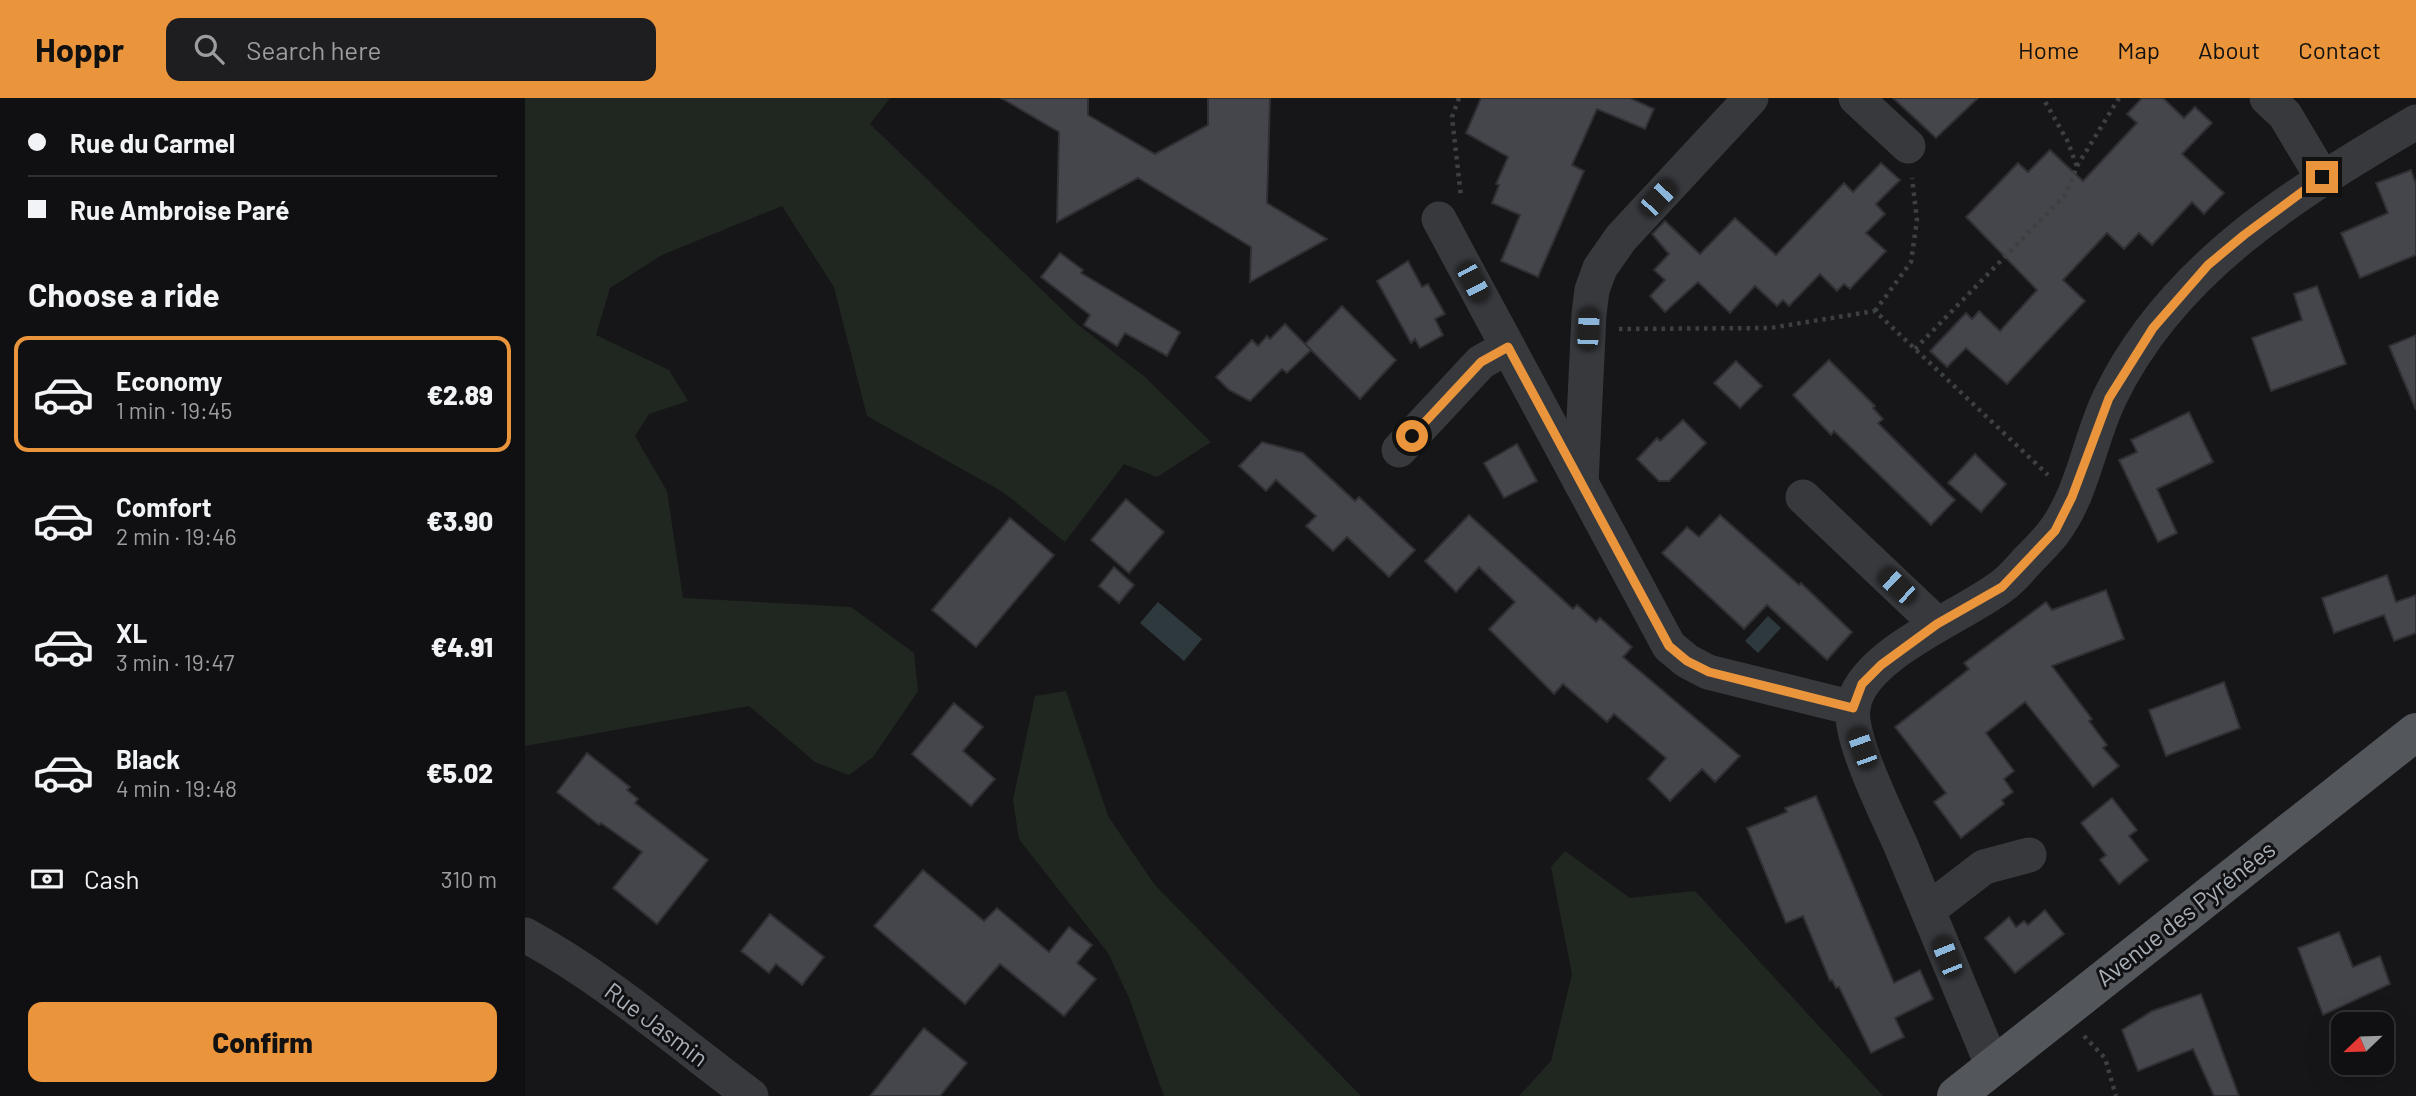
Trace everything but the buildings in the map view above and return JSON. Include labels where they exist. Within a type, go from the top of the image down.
[{"type":"main road","name":"Avenue des Pyrénées","points":[[1956,1096],[2416,732]]},
{"type":"street","points":[[1581,484],[1588,329],[1592,290],[1600,268],[1621,238],[1751,98]]},
{"type":"street","points":[[1856,98],[1908,146]]},
{"type":"street","points":[[2267,98],[2285,115],[2322,177]]},
{"type":"street","points":[[1993,1067],[1855,730],[1853,708],[1862,684],[1881,665],[1937,624],[2002,587],[2055,531],[2072,497],[2109,398],[2153,328],[2208,265],[2322,177],[2416,122]]},
{"type":"street","points":[[1444,229],[1669,646],[1687,661],[1709,672],[1853,708]]},
{"type":"street","points":[[1399,450],[1481,362],[1508,347]]},
{"type":"street","points":[[1803,497],[1937,624]]},
{"type":"street","points":[[1927,910],[1984,867],[2029,855]]},
{"type":"street","name":"Rue Jasmin","points":[[525,935],[561,954],[751,1096]]},
{"type":"street","points":[[525,952],[561,954]]},
{"type":"path","points":[[1444,229],[1465,213],[1452,117],[1459,98]]},
{"type":"path","points":[[2043,98],[2068,142],[2077,167]]},
{"type":"path","points":[[1915,349],[2065,195],[2077,167],[2119,98]]},
{"type":"path","points":[[1588,329],[1770,328],[1875,311],[1911,262],[1916,239],[1917,220],[1908,146]]},
{"type":"path","points":[[1875,311],[2072,497]]},
{"type":"path","points":[[2065,1010],[2088,1042],[2105,1058],[2116,1096]]},
{"type":"shaded area","points":[[525,98],[890,98],[870,124],[1076,323],[1145,377],[1211,442],[1157,477],[1124,464],[1065,542],[1003,492],[867,416],[834,287],[782,206],[662,255],[610,288],[596,335],[669,370],[688,401],[649,414],[635,436],[667,491],[683,598],[851,607],[914,653],[918,691],[873,757],[849,775],[815,762],[749,706],[525,746]]},
{"type":"shaded area","points":[[1158,602],[1202,639],[1184,661],[1140,623]]},
{"type":"shaded area","points":[[1768,616],[1781,628],[1758,653],[1745,641]]},
{"type":"shaded area","points":[[1066,691],[1108,816],[1154,884],[1361,1096],[1164,1096],[1129,998],[1108,953],[1019,839],[1013,800],[1035,696]]},
{"type":"shaded area","points":[[1565,851],[1630,898],[1695,891],[1883,1096],[1519,1096],[1551,1061],[1572,974],[1551,867]]},
{"type":"route","points":[[1412,436],[1481,362],[1508,347],[1640,597],[1669,646],[1687,661],[1709,672],[1853,708],[1862,684],[1881,665],[1937,624],[2002,587],[2055,531],[2072,497],[2109,398],[2153,328],[2208,265],[2322,177]]}]
